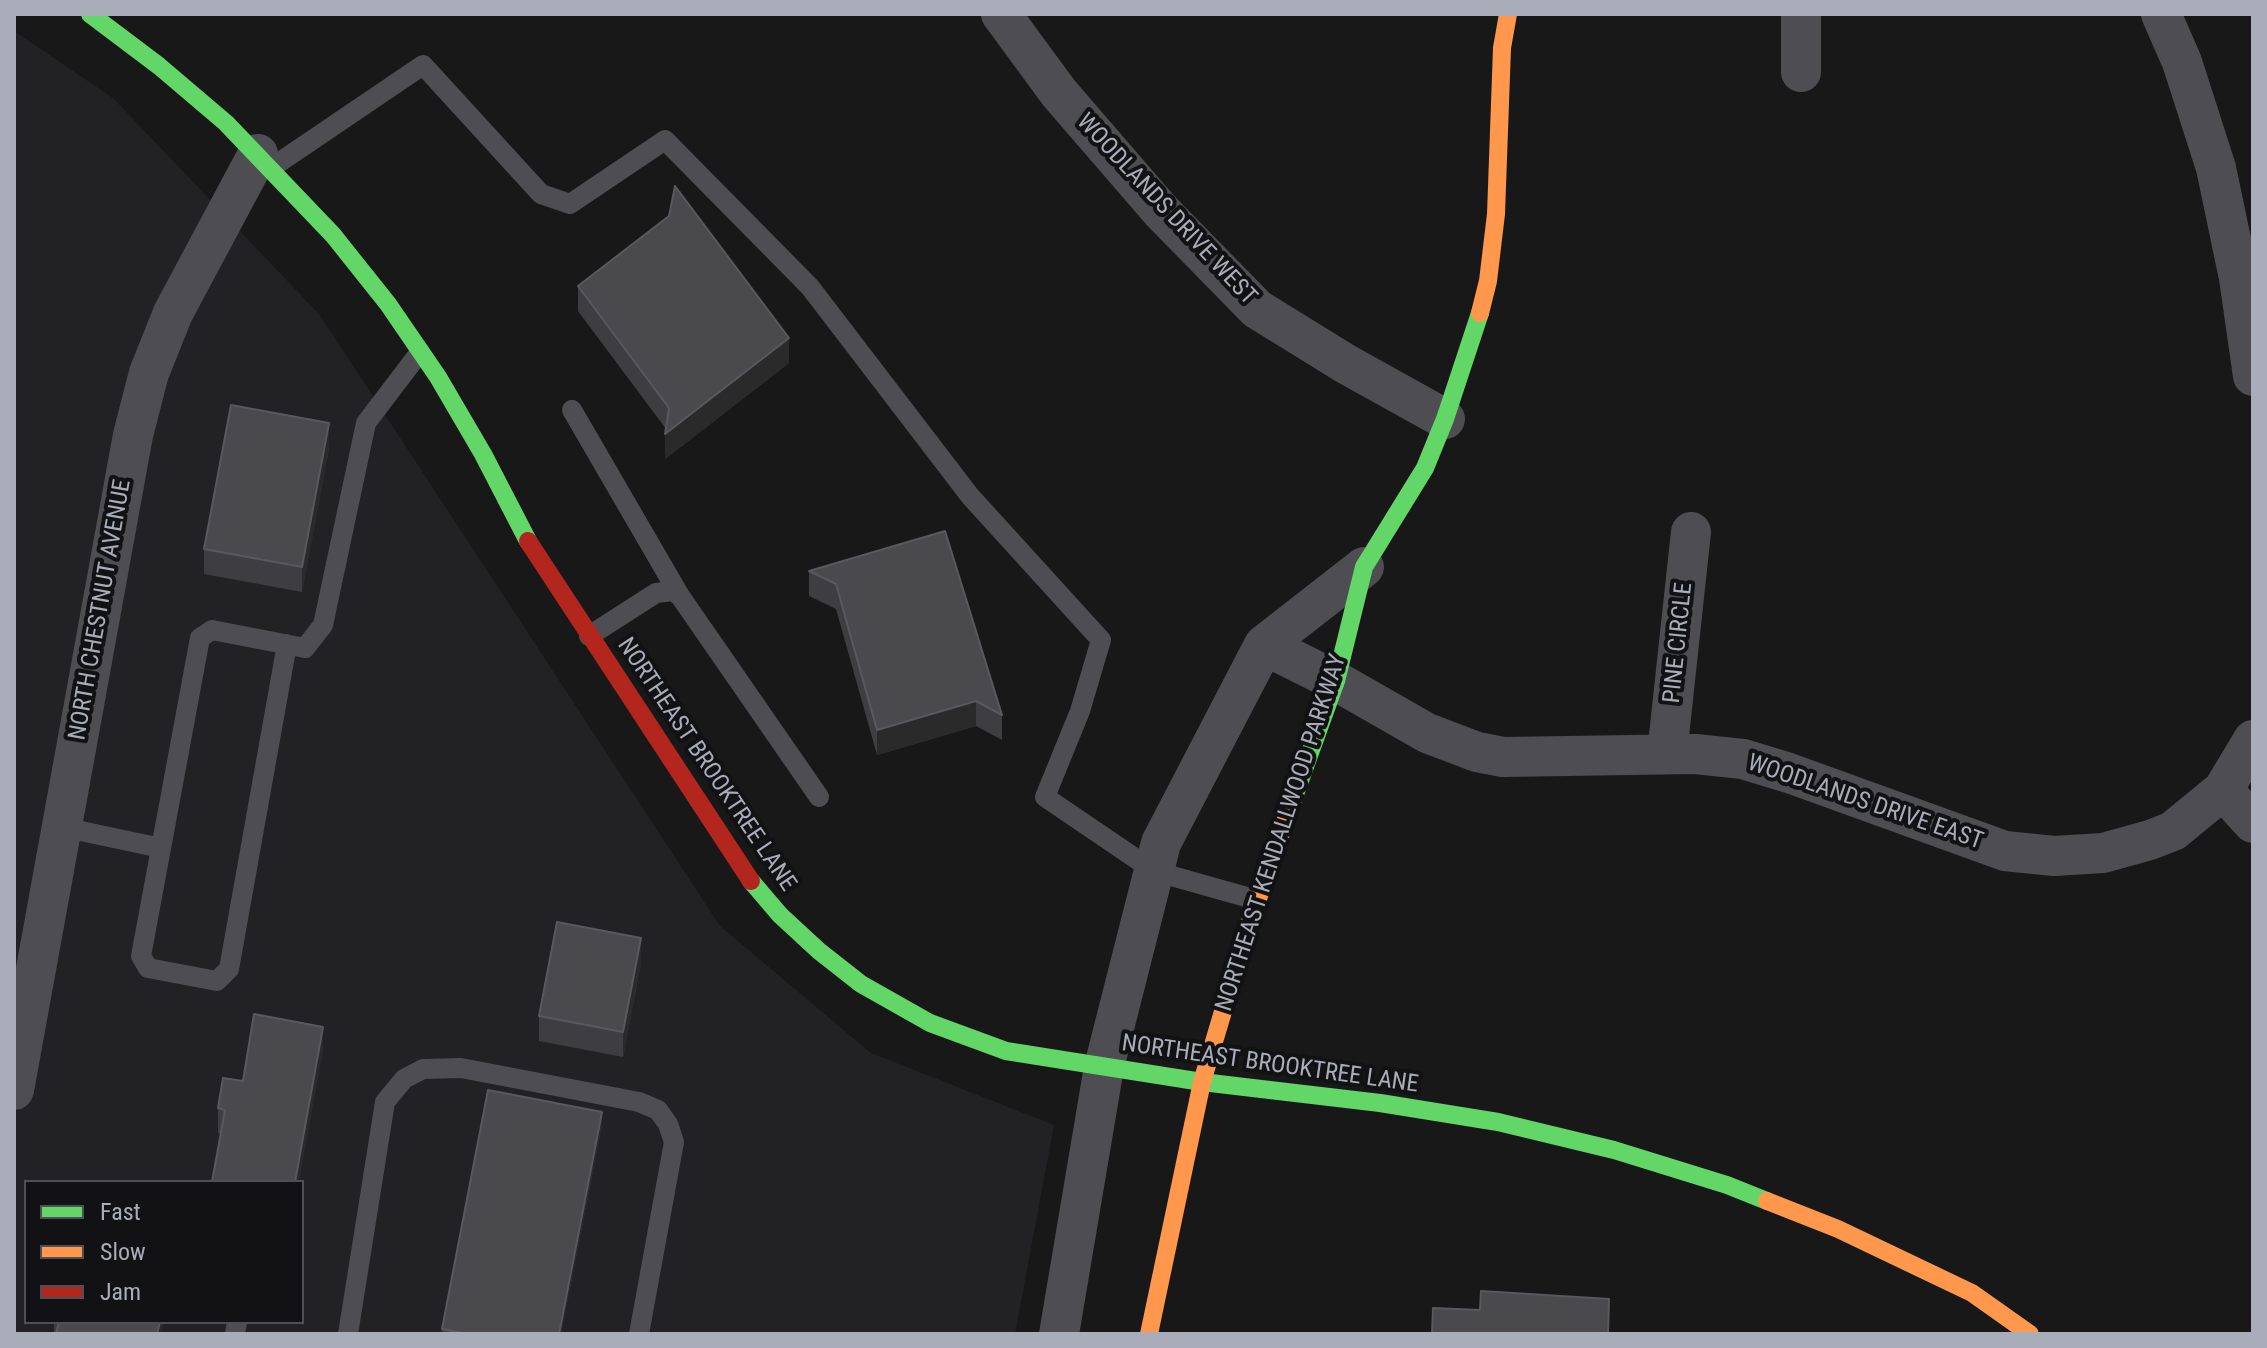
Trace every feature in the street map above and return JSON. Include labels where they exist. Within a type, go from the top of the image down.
[{"type":"street","name":"NORTHEAST BROOKTREE LANE","points":[[90,14],[159,66],[265,161],[333,235],[388,304],[483,454],[522,533],[746,875],[780,915],[861,984],[930,1023],[1006,1051],[1202,1082],[1380,1103],[1498,1122],[1614,1150],[1727,1185],[1838,1229],[1972,1293],[2030,1334]]},
{"type":"street","name":"WOODLANDS DRIVE WEST","points":[[1001,14],[1059,93],[1161,211],[1257,309],[1346,364],[1445,419]]},
{"type":"street","name":"NORTHEAST KENDALLWOOD PARKWAY","points":[[1149,1334],[1202,1082],[1257,900],[1336,681],[1364,567],[1425,468],[1445,419],[1488,281],[1497,198],[1502,48],[1508,14]]},
{"type":"street","points":[[1801,14],[1801,72]]},
{"type":"street","points":[[2161,14],[2182,62],[2216,168],[2239,278],[2253,376]]},
{"type":"street","name":"NORTH CHESTNUT AVENUE","points":[[14,1090],[133,435],[149,373],[173,313],[265,161]]},
{"type":"street","name":"PINE CIRCLE","points":[[1667,754],[1691,532]]},
{"type":"street","name":"NORTHEAST KENDALLWOOD PARKWAY","points":[[1059,1334],[1104,1067],[1161,843],[1264,645],[1364,567]]},
{"type":"street","name":"WOODLANDS DRIVE EAST","points":[[1264,645],[1336,681],[1427,733],[1477,752],[1503,757],[1695,754],[1743,759],[2005,851],[2054,856],[2103,853],[2173,831],[2223,790],[2253,740]]},
{"type":"street","points":[[2223,790],[2253,823]]},
{"type":"lane","points":[[265,161],[423,65],[541,194],[570,204],[665,140],[810,287],[970,496],[1101,640],[1080,711],[1045,797],[1154,871],[1257,900]]},
{"type":"lane","points":[[287,644],[229,969],[217,981],[148,968],[141,956],[200,638],[212,630],[287,644],[305,648],[323,625],[366,423],[420,352]]},
{"type":"lane","points":[[572,410],[680,596],[819,797]]},
{"type":"lane","points":[[589,636],[656,593],[673,591],[680,596]]},
{"type":"lane","points":[[62,827],[161,848]]},
{"type":"lane","points":[[348,1334],[385,1102],[404,1079],[423,1069],[461,1068],[639,1102],[658,1110],[668,1124],[674,1142],[639,1334]]},
{"type":"shaded area","points":[[14,31],[113,98],[319,314],[720,926],[871,1053],[1054,1125],[1015,1334],[14,1334]]},
{"type":"building","points":[[675,186],[789,338],[665,434],[669,408],[578,286],[669,216]]},
{"type":"building","points":[[231,405],[329,423],[302,567],[204,549]]},
{"type":"building","points":[[945,531],[1002,715],[976,701],[877,730],[836,584],[809,571]]},
{"type":"building","points":[[557,922],[641,938],[623,1032],[539,1016]]},
{"type":"building","points":[[254,1014],[323,1027],[295,1180],[212,1180],[225,1110],[218,1108],[223,1078],[243,1081]]},
{"type":"building","points":[[488,1090],[602,1112],[559,1334],[466,1334],[442,1329]]},
{"type":"building","points":[[1481,1291],[1609,1299],[1608,1334],[1432,1334],[1433,1308],[1480,1310]]},
{"type":"building","points":[[58,1324],[160,1324],[157,1334],[56,1334]]},
{"type":"traffic: fast","points":[[90,14],[159,66],[226,123],[333,235],[388,304],[438,377],[483,454],[528,541]]},
{"type":"traffic: fast","points":[[1290,808],[1336,681],[1364,567],[1425,468],[1445,419],[1480,313]]},
{"type":"traffic: fast","points":[[751,881],[780,915],[861,984],[930,1023],[1006,1051],[1202,1082],[1380,1103],[1498,1122],[1614,1150],[1727,1185],[1767,1201]]},
{"type":"traffic: slow","points":[[1480,313],[1488,281],[1496,214],[1502,48],[1508,14]]},
{"type":"traffic: slow","points":[[1149,1334],[1202,1082],[1249,924],[1290,808]]},
{"type":"traffic: slow","points":[[1767,1201],[1838,1229],[1972,1293],[2030,1334]]},
{"type":"traffic: jam","points":[[528,541],[751,881]]}]
